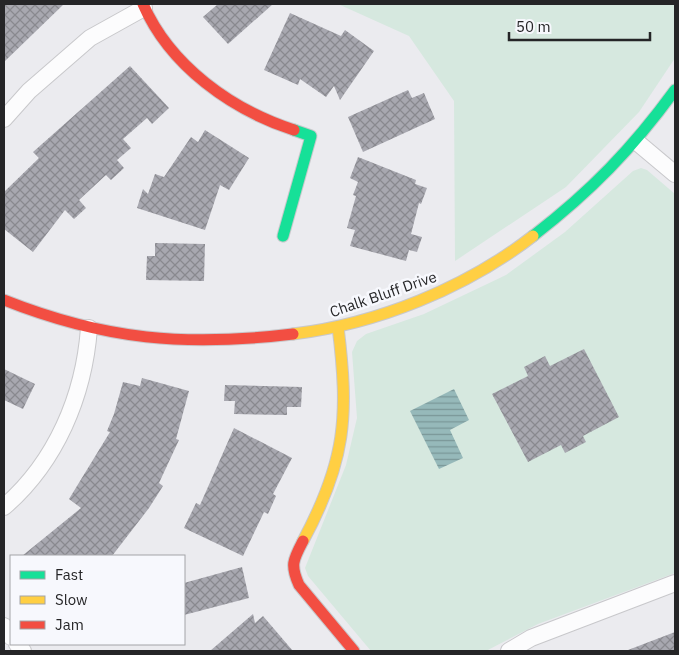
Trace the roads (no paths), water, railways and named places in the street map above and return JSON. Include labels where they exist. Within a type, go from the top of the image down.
[{"type":"street","points":[[4,119],[29,91],[90,38],[144,6],[172,50],[210,86],[246,112],[310,136],[283,236]]},
{"type":"street","name":"Chalk Bluff Drive","points":[[4,300],[30,311],[90,328],[172,341],[235,340],[338,327],[444,290],[533,236],[598,183],[638,143],[675,90]]},
{"type":"street","points":[[638,143],[675,174]]},
{"type":"street","points":[[338,327],[344,408],[342,435],[330,482],[294,559],[294,573],[299,585],[354,651]]},
{"type":"street","points":[[4,507],[38,469],[62,431],[78,390],[88,352],[90,328]]},
{"type":"street","points":[[509,651],[531,638],[675,583]]},
{"type":"water","points":[[454,389],[469,420],[450,430],[463,458],[439,469],[410,411]]}]
